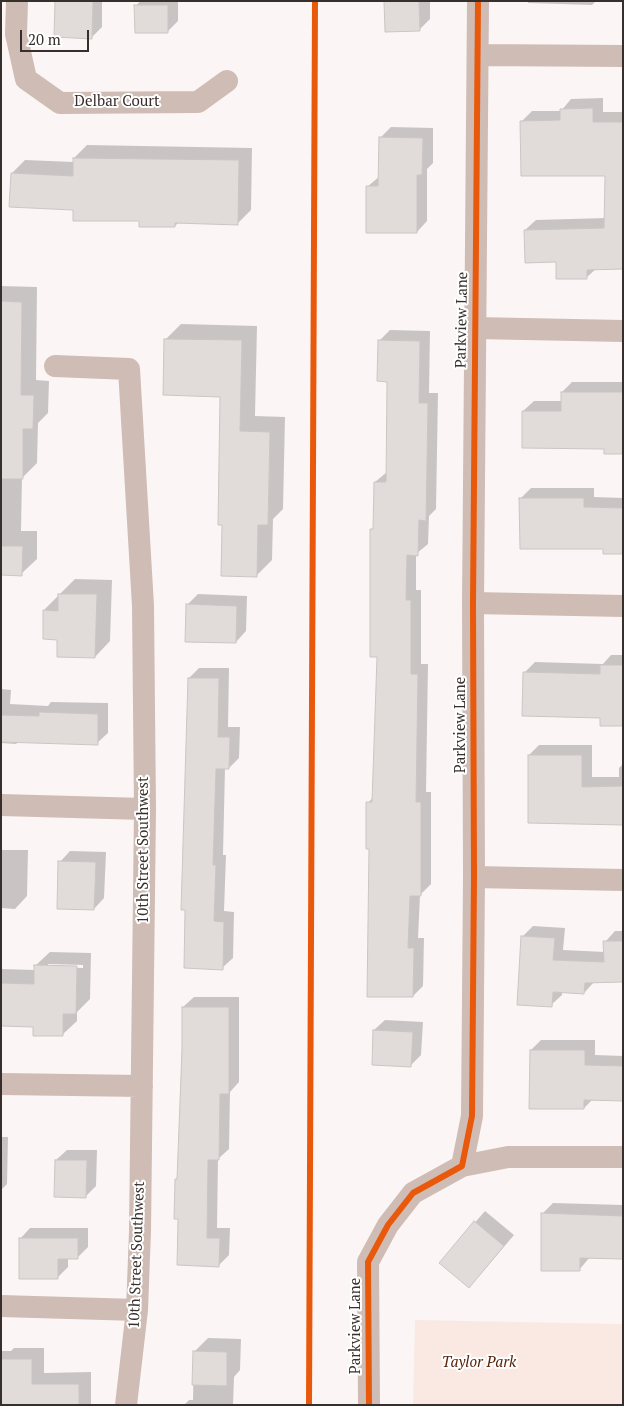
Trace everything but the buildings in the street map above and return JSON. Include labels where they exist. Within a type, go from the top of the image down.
[{"type":"street","name":"Delbar Court","points":[[17,1],[16,34],[26,79],[60,103],[198,102],[227,81]]},
{"type":"street","name":"Parkview Lane","points":[[368,1405],[368,1262],[388,1225],[413,1193],[462,1166],[472,1116],[474,877],[473,603],[478,1]]},
{"type":"street","points":[[479,55],[623,56]]},
{"type":"street","points":[[475,328],[623,331]]},
{"type":"street","name":"10th Street Southwest","points":[[55,366],[129,369],[143,606],[145,808],[137,1310],[126,1405]]},
{"type":"street","points":[[473,603],[623,606]]},
{"type":"street","points":[[1,805],[145,808]]},
{"type":"street","points":[[474,877],[623,880]]},
{"type":"street","points":[[1,1084],[142,1086]]},
{"type":"street","points":[[462,1166],[508,1157],[623,1157]]},
{"type":"street","points":[[1,1306],[137,1310]]},
{"type":"green space","name":"Taylor Park","points":[[415,1320],[623,1324],[623,1405],[413,1405]]},
{"type":"cycle path","points":[[309,1405],[315,1]]},
{"type":"cycle path","points":[[369,1405],[368,1262],[388,1225],[413,1193],[462,1166],[472,1116],[474,877],[473,603],[478,1]]}]
